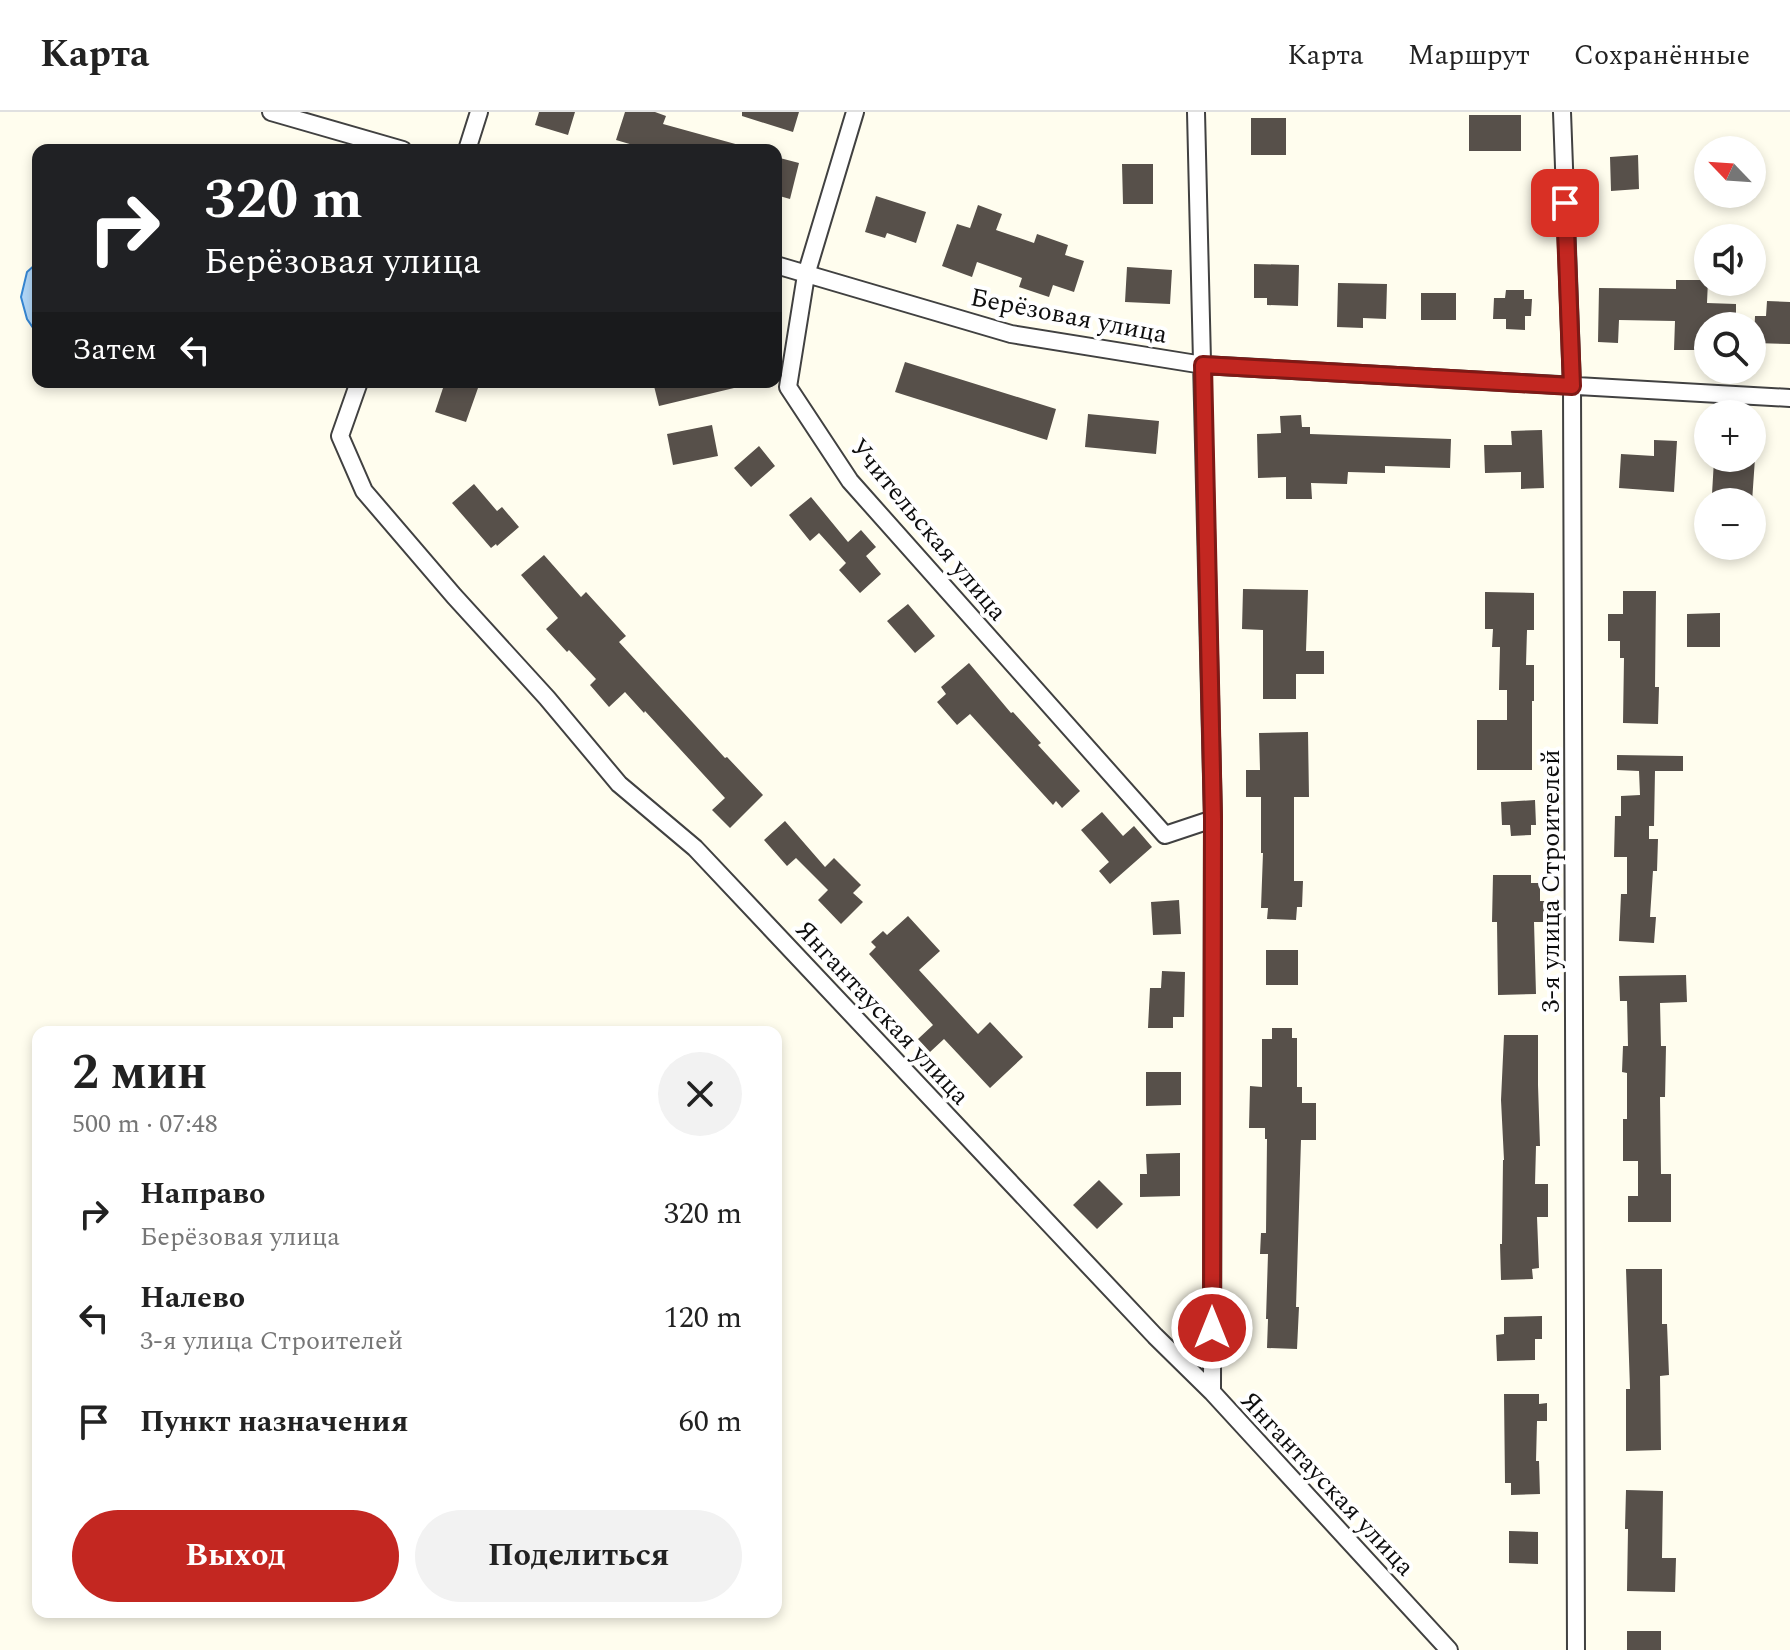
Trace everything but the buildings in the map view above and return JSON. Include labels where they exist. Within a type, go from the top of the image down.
[{"type":"street","points":[[271,112],[382,144]]},
{"type":"street","points":[[469,144],[479,112]]},
{"type":"street","name":"Учительская улица","points":[[855,112],[806,275],[788,387],[850,481],[1165,835],[1213,819]]},
{"type":"street","points":[[1196,112],[1213,819],[1212,1392]]},
{"type":"street","name":"3-я улица Строителей","points":[[1562,112],[1572,386],[1576,1650]]},
{"type":"street","name":"Берёзовая улица","points":[[782,267],[1011,334],[1203,365],[1790,398]]},
{"type":"street","name":"Янгантауская улица","points":[[357,388],[340,436],[364,491],[454,596],[547,698],[619,784],[695,848],[1155,1336],[1212,1392],[1449,1650]]},
{"type":"water","points":[[32,267],[32,326],[21,297],[27,272]]},
{"type":"route","points":[[1212,1328],[1213,819],[1203,365],[1572,386],[1565,203]]}]
